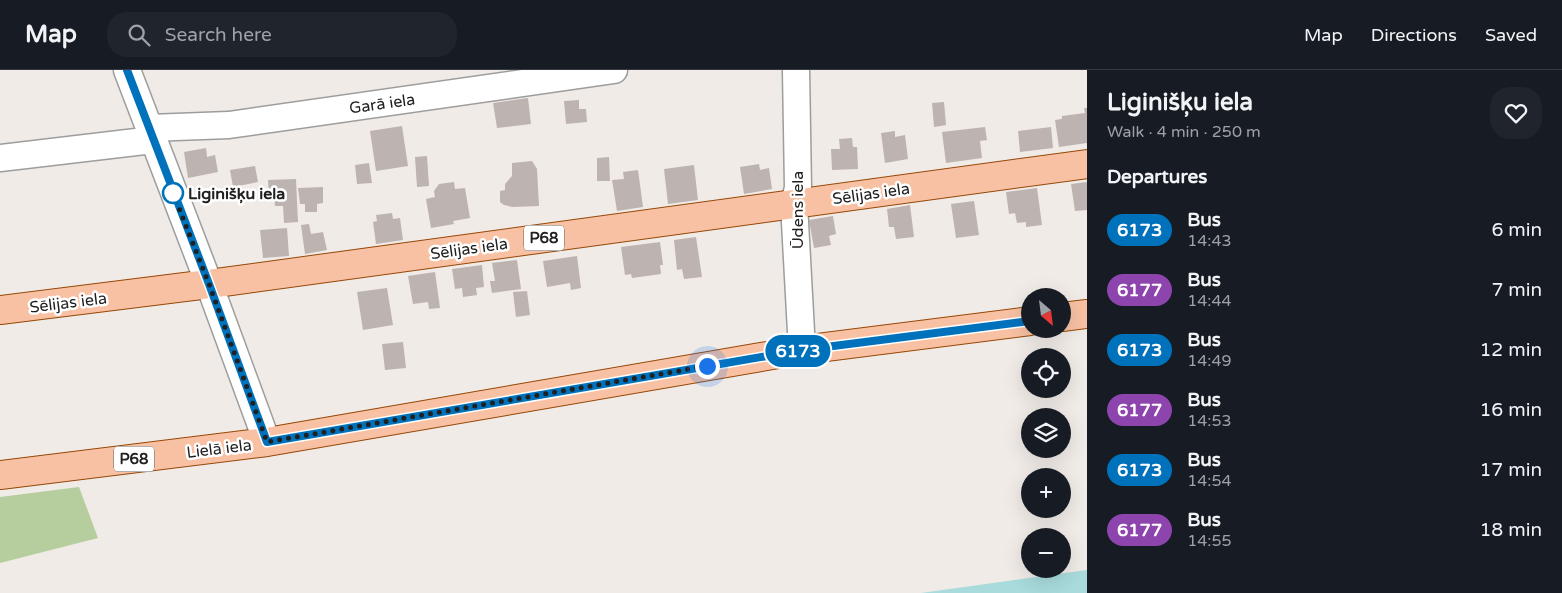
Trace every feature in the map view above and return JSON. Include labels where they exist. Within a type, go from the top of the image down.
[{"type":"main road","name":"Sēlijas iela","points":[[0,310],[209,284],[1087,164]]},
{"type":"main road","points":[[1071,316],[1087,314]]},
{"type":"main road","name":"Lielā iela","points":[[0,475],[267,442],[802,350],[1021,322]]},
{"type":"street","points":[[127,70],[267,442]]},
{"type":"street","name":"Garā iela","points":[[0,158],[151,134],[229,126],[614,70]]},
{"type":"street","name":"Ūdens iela","points":[[796,70],[798,188],[794,204],[802,350]]},
{"type":"green space","points":[[79,487],[98,538],[0,563],[0,497]]},
{"type":"water","points":[[1087,570],[1087,593],[921,593],[1029,578],[1071,578],[1071,572]]},
{"type":"building","points":[[528,98],[531,124],[497,128],[493,103]]},
{"type":"building","points":[[579,100],[579,109],[586,109],[587,122],[566,124],[564,101]]},
{"type":"building","points":[[944,102],[946,125],[934,127],[932,103]]},
{"type":"building","points":[[1084,108],[1087,108],[1087,143],[1059,147],[1055,120],[1062,119],[1062,116],[1085,113]]},
{"type":"building","points":[[402,126],[408,166],[376,171],[370,131]]},
{"type":"building","points":[[985,127],[987,140],[980,141],[982,158],[946,163],[942,132]]},
{"type":"building","points":[[1051,127],[1053,148],[1020,152],[1018,131]]},
{"type":"building","points":[[895,131],[895,137],[905,135],[908,159],[885,163],[881,133]]},
{"type":"building","points":[[852,138],[853,147],[857,147],[858,169],[832,170],[831,149],[840,149],[839,139]]},
{"type":"building","points":[[206,148],[207,157],[215,155],[218,172],[188,178],[184,152]]},
{"type":"building","points":[[427,156],[429,186],[417,187],[415,157]]},
{"type":"building","points":[[609,157],[610,181],[597,181],[597,158]]},
{"type":"building","points":[[532,161],[537,169],[539,206],[513,207],[504,205],[500,202],[500,191],[505,190],[505,184],[512,176],[512,163]]},
{"type":"building","points":[[369,163],[372,183],[357,184],[355,165]]},
{"type":"building","points":[[759,164],[760,170],[769,168],[772,189],[744,194],[740,167]]},
{"type":"building","points":[[694,165],[698,200],[668,204],[664,169]]},
{"type":"building","points":[[255,166],[258,182],[233,187],[230,170]]},
{"type":"building","points":[[638,170],[643,207],[617,211],[612,180],[624,179],[623,172]]},
{"type":"building","points":[[296,179],[298,222],[284,223],[283,206],[275,206],[274,196],[269,196],[268,180]]},
{"type":"building","points":[[454,182],[455,189],[465,188],[470,218],[453,221],[454,224],[431,228],[426,199],[435,197],[434,191],[439,184]]},
{"type":"building","points":[[1087,182],[1087,210],[1075,211],[1071,184]]},
{"type":"building","points":[[323,187],[323,203],[317,204],[317,212],[305,212],[305,204],[300,204],[298,188]]},
{"type":"building","points":[[1037,188],[1042,225],[1026,227],[1026,222],[1017,223],[1015,213],[1009,214],[1006,192]]},
{"type":"building","points":[[974,201],[979,235],[956,238],[951,204]]},
{"type":"building","points":[[910,205],[914,237],[896,239],[894,227],[889,227],[887,209]]},
{"type":"building","points":[[392,213],[393,219],[400,218],[403,240],[376,244],[373,222],[377,221],[376,215]]},
{"type":"building","points":[[833,216],[836,234],[829,236],[831,245],[814,248],[809,220]]},
{"type":"building","points":[[309,224],[311,234],[323,232],[327,250],[305,254],[301,225]]},
{"type":"building","points":[[287,228],[289,256],[263,258],[260,230]]},
{"type":"building","points":[[696,237],[702,277],[684,279],[682,269],[677,270],[674,240]]},
{"type":"building","points":[[660,242],[663,265],[660,265],[661,274],[632,278],[631,274],[625,275],[621,247]]},
{"type":"building","points":[[577,256],[581,288],[571,290],[570,283],[547,287],[543,261]]},
{"type":"building","points":[[517,260],[521,289],[492,293],[490,281],[495,281],[492,263]]},
{"type":"building","points":[[482,265],[484,287],[476,288],[477,295],[463,297],[462,288],[455,289],[452,269]]},
{"type":"building","points":[[435,272],[440,308],[429,309],[428,302],[413,304],[408,276]]},
{"type":"building","points":[[387,288],[393,325],[363,330],[357,292]]},
{"type":"building","points":[[527,291],[530,315],[516,317],[513,292]]},
{"type":"building","points":[[403,342],[406,368],[385,370],[382,344]]},
{"type":"bus line","name":"6173","points":[[127,70],[267,442],[802,350],[1021,322]]},
{"type":"place","name":"Liginišķu iela","points":[[173,193]]},
{"type":"route","points":[[173,193],[209,284],[267,442],[707,366]]}]
